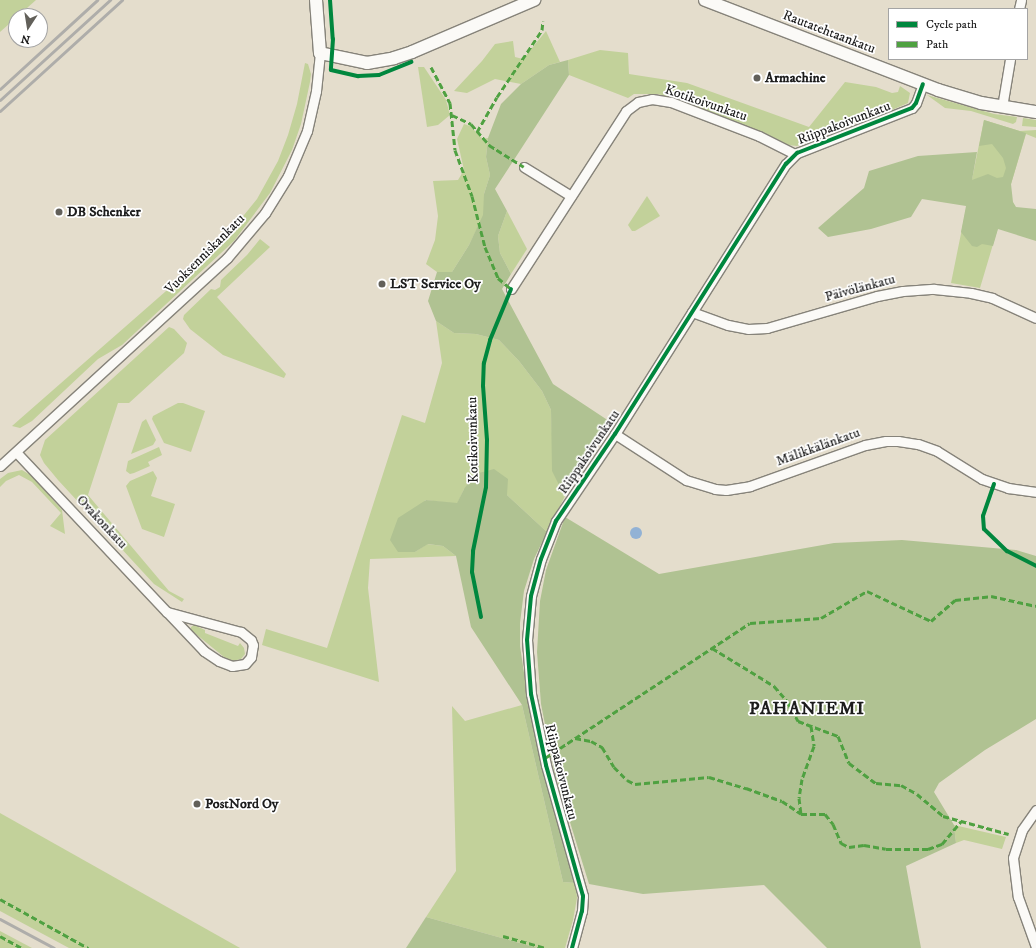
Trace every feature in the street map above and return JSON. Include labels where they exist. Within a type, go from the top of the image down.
[{"type":"street","name":"Vuoksenniskankatu","points":[[0,466],[227,258],[265,212],[288,176],[307,131],[316,91],[320,53],[316,0]]},
{"type":"street","points":[[320,53],[367,63],[394,58],[534,0]]},
{"type":"street","name":"Rautatehtaankatu","points":[[705,0],[961,98],[1002,107],[1036,112]]},
{"type":"street","points":[[1002,107],[1010,60]]},
{"type":"street","name":"Riippakoivunkatu","points":[[572,948],[582,911],[583,896],[546,765],[531,694],[527,640],[531,596],[541,559],[556,521],[615,434],[786,164],[795,154],[912,108],[916,103],[923,84]]},
{"type":"street","name":"Kotikoivunkatu","points":[[511,288],[626,111],[632,105],[644,100],[661,100],[671,102],[758,136],[795,154]]},
{"type":"street","points":[[524,167],[571,196]]},
{"type":"street","name":"Päivölänkatu","points":[[692,312],[728,326],[748,329],[767,328],[877,296],[904,291],[934,289],[971,293],[992,298],[1036,318]]},
{"type":"street","name":"Mälikkälänkatu","points":[[615,434],[686,480],[715,489],[726,490],[750,486],[865,445],[898,440],[918,444],[937,451],[982,479],[1008,488],[1036,492]]},
{"type":"street","name":"Ovakonkatu","points":[[16,452],[167,612],[204,651],[219,661],[236,667],[245,664],[251,656],[253,646],[251,640],[241,632],[167,612]]},
{"type":"street","points":[[1036,810],[1022,830],[1013,858],[1018,897],[1036,947]]},
{"type":"green space","points":[[0,0],[36,0],[27,8],[8,8],[8,25],[0,32]]},
{"type":"green space","points":[[546,31],[560,62],[549,65],[521,84],[495,79],[467,93],[454,91],[482,61],[495,44],[513,41],[515,57],[523,59]]},
{"type":"green space","points":[[600,50],[628,53],[629,74],[687,83],[809,127],[845,82],[876,87],[892,93],[898,92],[900,86],[910,93],[908,103],[894,109],[860,120],[797,146],[788,145],[757,130],[658,94],[634,94],[628,98],[569,75],[568,60]]},
{"type":"green space","points":[[568,60],[569,75],[495,189],[507,211],[498,236],[500,253],[511,274],[502,289],[553,384],[612,423],[568,490],[561,489],[552,471],[551,410],[542,391],[519,361],[499,340],[476,334],[454,333],[436,321],[428,301],[437,272],[452,272],[469,245],[483,215],[484,194],[490,175],[486,157],[488,138],[501,104],[521,84],[549,65]]},
{"type":"green space","points":[[305,63],[308,64],[311,74],[310,82],[301,124],[292,150],[270,193],[234,241],[122,345],[98,359],[32,421],[20,428],[12,426],[198,263],[227,236],[257,199],[278,161],[288,135],[297,104]]},
{"type":"green space","points":[[418,67],[424,67],[446,100],[450,115],[438,125],[427,127]]},
{"type":"green space","points":[[927,95],[994,114],[1017,117],[1016,122],[1013,124],[971,111],[945,108]]},
{"type":"green space","points":[[1023,118],[1036,120],[1036,127],[1022,126]]},
{"type":"green space","points":[[984,120],[1020,131],[1036,130],[1036,138],[1026,134],[980,288],[951,283]]},
{"type":"green space","points":[[984,120],[1026,133],[1011,184],[1013,202],[1016,207],[1036,209],[1036,241],[998,229],[993,246],[982,244],[977,247],[972,246],[961,232],[966,206],[922,199],[911,217],[871,229],[828,237],[818,228],[864,188],[869,171],[918,156],[977,152],[972,180],[988,174],[997,178],[1003,177],[1006,168],[1003,158],[992,144],[979,146]]},
{"type":"green space","points":[[464,124],[470,126],[483,139],[488,138],[486,157],[490,175],[484,194],[484,215],[469,245],[452,272],[437,272],[426,264],[435,240],[438,216],[433,181],[458,180],[464,170],[457,139]]},
{"type":"green space","points":[[647,196],[660,216],[635,231],[632,231],[628,225]]},
{"type":"green space","points":[[507,211],[527,249],[511,274],[500,253],[498,236]]},
{"type":"green space","points":[[260,239],[270,247],[217,297],[286,374],[284,378],[223,355],[190,329],[183,319],[184,315],[211,289],[215,290],[220,287],[221,280],[247,255]]},
{"type":"green space","points":[[436,321],[454,333],[476,334],[499,340],[519,361],[542,391],[551,410],[552,434],[561,489],[568,490],[547,532],[507,495],[464,489],[457,504],[425,500],[415,552],[427,544],[443,546],[456,556],[370,559],[368,588],[379,682],[262,645],[266,629],[327,648],[402,415],[425,423],[442,363]]},
{"type":"green space","points":[[169,327],[174,329],[187,343],[184,353],[129,403],[118,403],[88,495],[169,591],[184,599],[182,602],[154,584],[58,480],[44,463],[40,455],[45,440]]},
{"type":"green space","points":[[178,403],[183,403],[205,411],[191,452],[164,443],[152,419],[153,416]]},
{"type":"green space","points":[[146,419],[156,440],[153,445],[131,454],[142,422]]},
{"type":"green space","points":[[159,447],[162,455],[148,462],[150,466],[130,474],[126,471],[128,461]]},
{"type":"green space","points":[[494,469],[508,479],[507,495],[547,532],[534,559],[524,591],[520,623],[520,646],[529,706],[576,883],[563,882],[522,705],[471,627],[456,556],[443,546],[428,544],[415,552],[398,552],[390,540],[398,518],[426,500],[457,503],[464,489],[475,474]]},
{"type":"green space","points":[[22,470],[32,476],[62,510],[65,534],[50,526],[61,513],[32,482],[19,475],[6,481],[0,487],[0,479],[8,473]]},
{"type":"green space","points":[[153,471],[157,478],[151,496],[175,504],[164,537],[142,529],[126,486],[130,481]]},
{"type":"green space","points":[[565,517],[659,574],[834,543],[902,540],[1016,550],[1036,556],[1036,719],[985,750],[939,783],[934,792],[954,825],[956,843],[906,866],[921,948],[827,948],[764,885],[643,894],[589,884],[554,770],[541,704],[537,652],[540,601],[546,570]]},
{"type":"green space","points":[[194,625],[205,630],[205,633],[238,646],[240,643],[244,648],[245,654],[241,659],[233,661],[224,657],[191,630],[191,627]]},
{"type":"green space","points":[[522,705],[563,882],[576,883],[577,898],[573,920],[565,948],[538,948],[426,917],[456,871],[452,706],[465,721]]},
{"type":"green space","points":[[0,813],[240,948],[69,948],[0,911]]},
{"type":"green space","points":[[954,825],[1006,837],[1002,849],[964,840],[956,843]]},
{"type":"green space","points":[[426,917],[538,948],[406,948]]},
{"type":"green space","points":[[0,931],[32,948],[0,948]]},
{"type":"water","points":[[638,527],[641,528],[641,538],[634,539],[631,538],[630,531],[631,528]]},
{"type":"railway","points":[[0,89],[97,0]]},
{"type":"railway","points":[[0,100],[110,0]]},
{"type":"railway","points":[[0,111],[122,0]]},
{"type":"railway","points":[[0,919],[54,948]]},
{"type":"marked path","points":[[477,132],[497,97],[542,30],[543,21]]},
{"type":"marked path","points":[[431,67],[450,103],[455,150],[472,196],[485,247],[498,278],[511,289]]},
{"type":"marked path","points":[[452,115],[471,124],[489,145],[524,167]]},
{"type":"marked path","points":[[545,758],[750,623],[821,618],[867,591],[931,621],[955,600],[991,596],[1036,606]]},
{"type":"marked path","points":[[712,648],[774,686],[787,701],[798,721],[838,736],[849,763],[876,783],[901,785],[917,794],[943,816],[1009,834]]},
{"type":"marked path","points":[[811,726],[814,746],[802,779],[799,798],[801,814],[825,814],[833,824],[841,843],[849,847],[864,845],[886,849],[928,849],[942,844],[961,821]]},
{"type":"marked path","points":[[575,738],[591,741],[602,747],[614,767],[627,780],[635,784],[709,777],[782,801],[801,814]]},
{"type":"marked path","points":[[0,899],[88,948]]},
{"type":"marked path","points":[[0,936],[22,948]]},
{"type":"marked path","points":[[503,936],[546,948]]},
{"type":"cycle path","points":[[330,0],[333,39],[331,70],[358,76],[379,75],[412,62]]},
{"type":"cycle path","points":[[572,948],[582,911],[583,896],[546,765],[531,694],[527,640],[531,596],[541,559],[556,521],[615,434],[786,164],[797,153],[912,108],[916,103],[923,84]]},
{"type":"cycle path","points":[[481,617],[472,572],[473,551],[486,487],[487,440],[483,386],[484,363],[490,340],[511,289]]},
{"type":"cycle path","points":[[994,484],[983,516],[984,529],[1007,551],[1036,566]]},
{"type":"place","name":"Armachine","points":[[757,78]]},
{"type":"place","name":"DB Schenker","points":[[59,212]]},
{"type":"place","name":"LST Service Oy","points":[[382,284]]},
{"type":"place","name":"PostNord Oy","points":[[197,804]]},
{"type":"district","name":"PAHANIEMI","points":[[807,709]]}]
